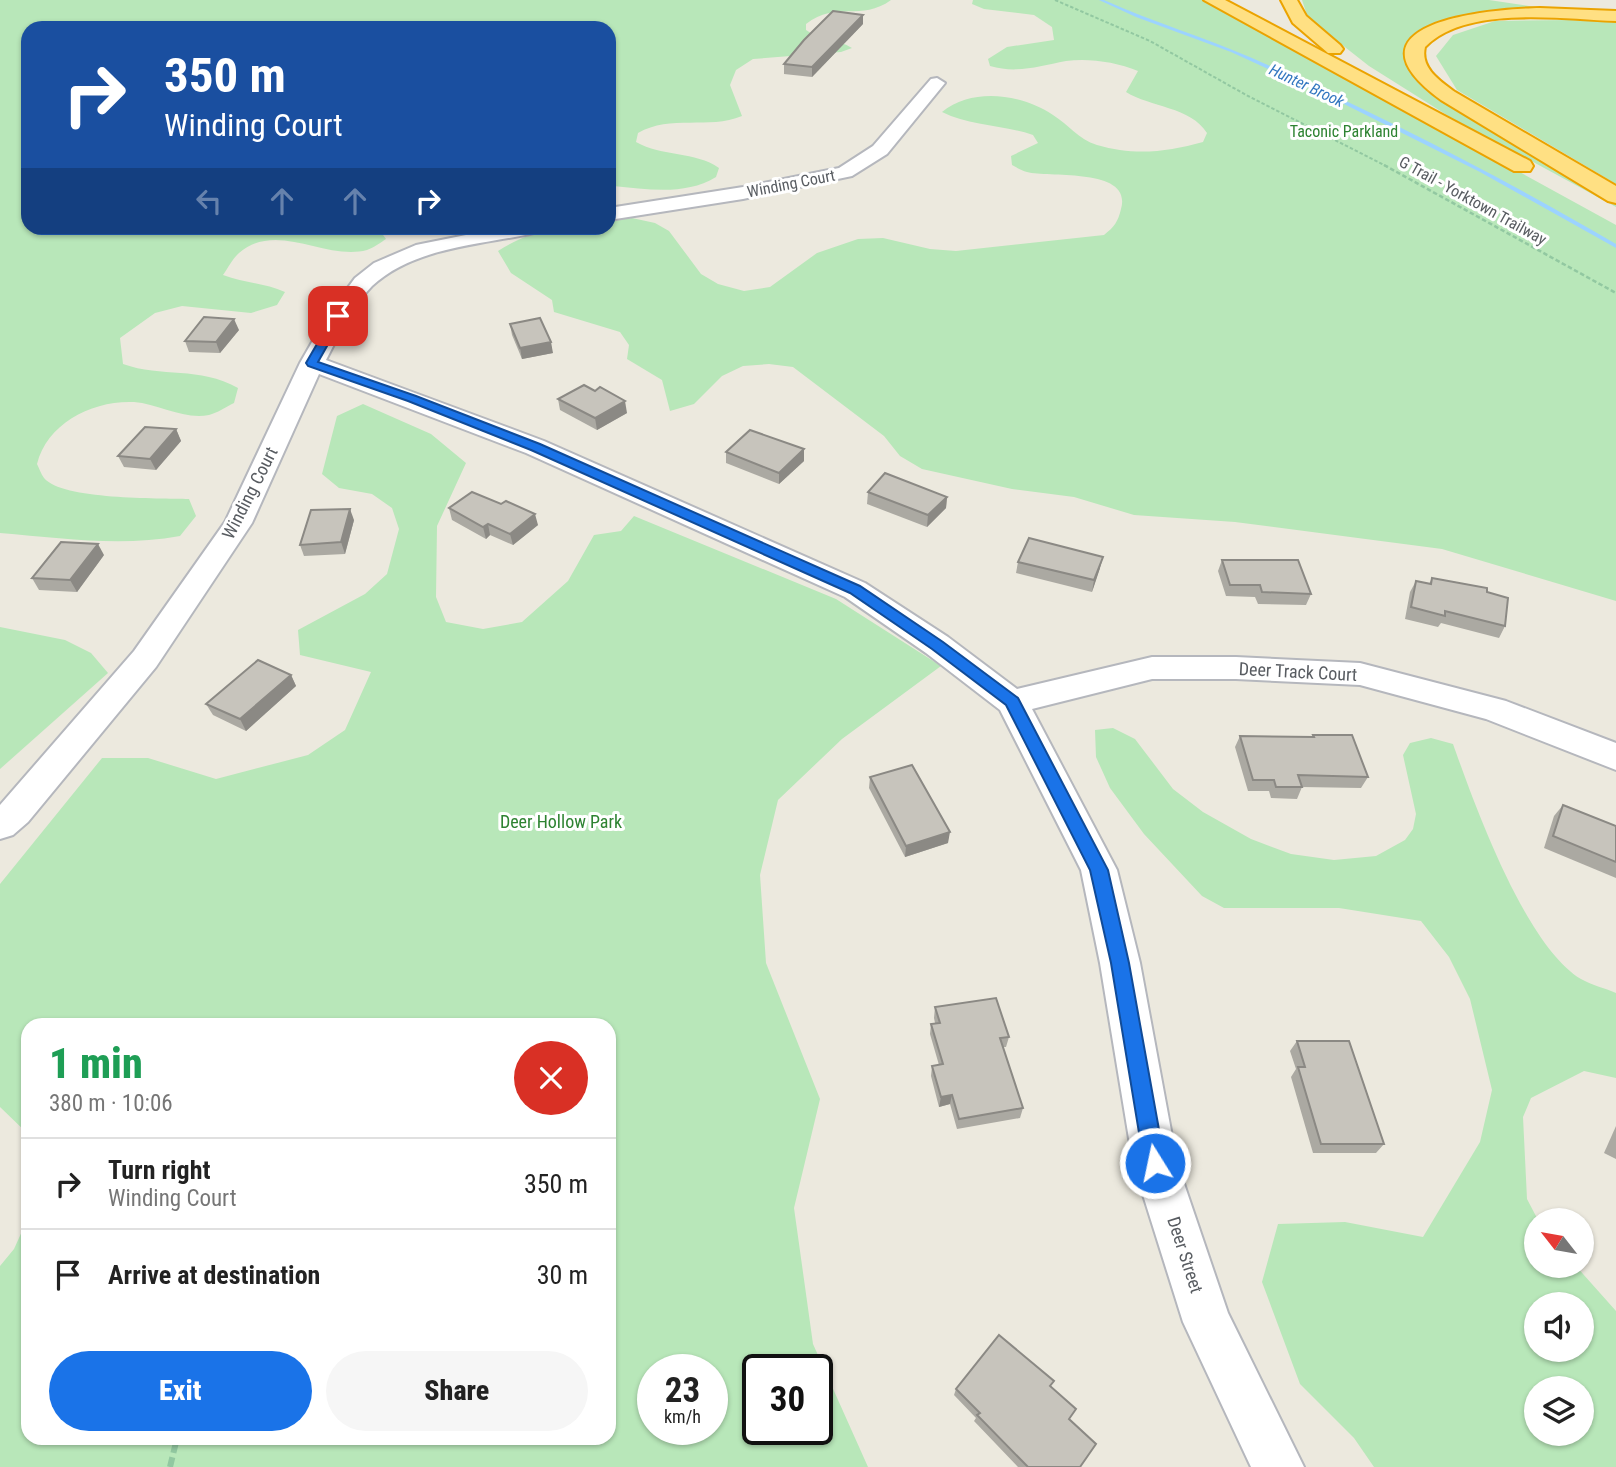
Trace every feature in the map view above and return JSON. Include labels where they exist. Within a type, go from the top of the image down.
[{"type":"highway","points":[[1212,0],[1616,217]]},
{"type":"highway","points":[[1289,0],[1299,19],[1355,65],[1418,106],[1531,171]]},
{"type":"highway","points":[[1525,0],[1616,14]]},
{"type":"highway","points":[[1616,14],[1531,13],[1469,19],[1427,34],[1416,46],[1414,56],[1422,73],[1448,95],[1616,196]]},
{"type":"street","name":"Winding Court","points":[[616,214],[743,193],[845,172],[880,150],[937,83]]},
{"type":"street","name":"Winding Court","points":[[0,825],[16,812],[145,659],[238,523],[312,363],[338,316],[363,283],[382,268],[423,249],[494,235]]},
{"type":"street","name":"Deer Street","points":[[312,363],[535,447],[855,590],[937,645],[1012,702],[1099,870],[1120,963],[1155,1163],[1207,1322],[1278,1467]]},
{"type":"street","name":"Deer Track Court","points":[[1012,702],[1152,668],[1236,668],[1360,674],[1494,709],[1616,757]]},
{"type":"path","name":"G Trail - Yorktown Trailway","points":[[1055,0],[1150,41],[1248,96],[1394,170],[1616,293]]},
{"type":"path","points":[[170,1467],[175,1445]]},
{"type":"green space","points":[[0,0],[891,0],[869,10],[828,13],[806,24],[806,30],[811,33],[852,48],[841,52],[753,59],[736,70],[730,85],[742,116],[716,122],[663,124],[638,133],[636,142],[646,147],[700,159],[719,168],[716,177],[704,183],[666,190],[616,186],[616,21],[21,21],[21,235],[383,235],[386,239],[367,250],[351,252],[285,240],[254,244],[237,255],[223,275],[285,292],[277,305],[251,313],[182,306],[155,313],[120,338],[123,364],[152,371],[195,374],[223,381],[238,388],[234,403],[209,415],[200,416],[181,414],[143,403],[118,402],[103,405],[74,417],[61,426],[42,449],[37,464],[44,478],[54,485],[90,494],[189,499],[196,516],[180,536],[113,541],[0,533]]},
{"type":"green space","name":"Taconic Parkland","points":[[973,0],[1206,0],[1616,225],[1616,601],[1442,549],[1235,522],[1134,515],[1074,497],[1012,489],[922,469],[900,456],[884,436],[793,367],[769,364],[743,366],[722,376],[694,404],[670,411],[662,380],[627,359],[629,345],[620,332],[554,312],[552,300],[511,273],[498,251],[532,235],[616,235],[616,220],[632,218],[655,223],[669,231],[701,274],[718,284],[744,291],[770,287],[817,253],[858,239],[883,238],[930,249],[956,251],[1104,235],[1117,221],[1121,209],[1121,196],[1115,186],[1087,177],[1023,171],[1012,165],[1011,156],[1038,143],[1033,135],[964,120],[942,112],[954,104],[982,96],[1027,102],[1053,115],[1084,139],[1124,151],[1150,151],[1203,142],[1207,133],[1191,118],[1126,92],[1138,71],[1130,68],[1084,60],[1019,69],[990,66],[988,59],[1007,47],[1054,40],[1052,27],[1034,15],[984,9],[972,4]]},
{"type":"green space","points":[[1302,0],[1489,0],[1549,9],[1494,13],[1437,22],[1414,36],[1422,80],[1616,200],[1616,207],[1450,117],[1369,66],[1308,18]]},
{"type":"green space","points":[[1495,21],[1616,22],[1616,184],[1457,90],[1436,56],[1453,35]]},
{"type":"green space","name":"Deer Hollow Park","points":[[363,404],[431,434],[466,463],[437,526],[436,597],[446,622],[483,629],[522,622],[568,581],[594,535],[621,531],[634,516],[836,599],[941,666],[842,739],[778,800],[760,875],[766,963],[820,1099],[794,1208],[813,1344],[817,1354],[742,1354],[742,1445],[833,1445],[833,1389],[868,1467],[0,1467],[0,1266],[14,1249],[21,1234],[21,1445],[616,1445],[616,1018],[21,1018],[21,1127],[0,1107],[0,884],[102,758],[148,758],[216,779],[308,755],[345,730],[371,672],[300,655],[298,630],[365,594],[387,574],[399,529],[392,508],[372,494],[339,488],[322,474],[337,416]]},
{"type":"green space","points":[[0,627],[65,640],[91,653],[108,673],[0,769]]},
{"type":"green space","points":[[1113,728],[1135,739],[1173,789],[1203,812],[1251,839],[1291,854],[1334,860],[1376,856],[1405,840],[1413,829],[1416,814],[1403,755],[1410,743],[1431,738],[1453,744],[1488,837],[1540,937],[1560,962],[1581,979],[1616,993],[1616,1078],[1584,1071],[1531,1098],[1523,1117],[1527,1199],[1532,1208],[1524,1208],[1524,1278],[1587,1278],[1616,1311],[1616,1467],[1374,1467],[1354,1438],[1300,1384],[1262,1282],[1278,1224],[1345,1222],[1423,1237],[1480,1142],[1492,1090],[1470,999],[1449,957],[1421,921],[1339,908],[1224,908],[1202,896],[1144,834],[1110,788],[1096,757],[1095,730]]},
{"type":"building","points":[[833,11],[863,15],[812,67],[784,64],[804,40]]},
{"type":"building","points":[[204,317],[234,319],[216,342],[185,341]]},
{"type":"building","points":[[540,318],[551,342],[520,348],[510,324]]},
{"type":"building","points":[[584,385],[595,391],[600,387],[625,401],[595,418],[558,399]]},
{"type":"building","points":[[145,427],[176,429],[150,459],[118,456]]},
{"type":"building","points":[[750,430],[804,449],[779,473],[726,452]]},
{"type":"building","points":[[885,473],[947,497],[928,515],[868,492]]},
{"type":"building","points":[[472,492],[501,504],[506,501],[535,514],[510,534],[488,524],[483,527],[449,508]]},
{"type":"building","points":[[350,509],[341,542],[300,545],[311,510]]},
{"type":"building","points":[[1029,538],[1103,557],[1094,580],[1018,562]]},
{"type":"building","points":[[61,542],[98,544],[70,580],[32,578]]},
{"type":"building","points":[[1222,560],[1298,560],[1311,594],[1262,592],[1260,585],[1230,585]]},
{"type":"building","points":[[1432,578],[1487,588],[1487,592],[1508,598],[1505,626],[1445,611],[1445,616],[1411,607],[1416,581],[1431,584]]},
{"type":"building","points":[[258,660],[291,675],[240,719],[206,704]]},
{"type":"building","points":[[1313,735],[1352,735],[1368,777],[1298,775],[1302,787],[1276,787],[1274,780],[1253,780],[1240,736],[1314,737]]},
{"type":"building","points":[[912,765],[950,832],[906,846],[870,777]]},
{"type":"building","points":[[1563,805],[1616,826],[1616,862],[1553,836]]},
{"type":"building","points":[[996,998],[1009,1037],[1000,1038],[1023,1108],[959,1119],[952,1095],[941,1097],[932,1066],[943,1064],[931,1024],[940,1023],[935,1007]]},
{"type":"building","points":[[1297,1041],[1349,1041],[1384,1144],[1321,1144],[1298,1067],[1305,1067]]},
{"type":"building","points":[[999,1335],[1054,1381],[1050,1386],[1076,1409],[1069,1419],[1096,1444],[1080,1467],[1028,1467],[977,1415],[980,1413],[956,1389]]},
{"type":"waterway","name":"Hunter Brook","points":[[1101,0],[1232,51],[1344,102],[1482,171],[1616,246]]},
{"type":"route","points":[[338,316],[312,363],[535,447],[855,590],[937,645],[1012,702],[1099,870],[1120,963],[1155,1163]]}]
